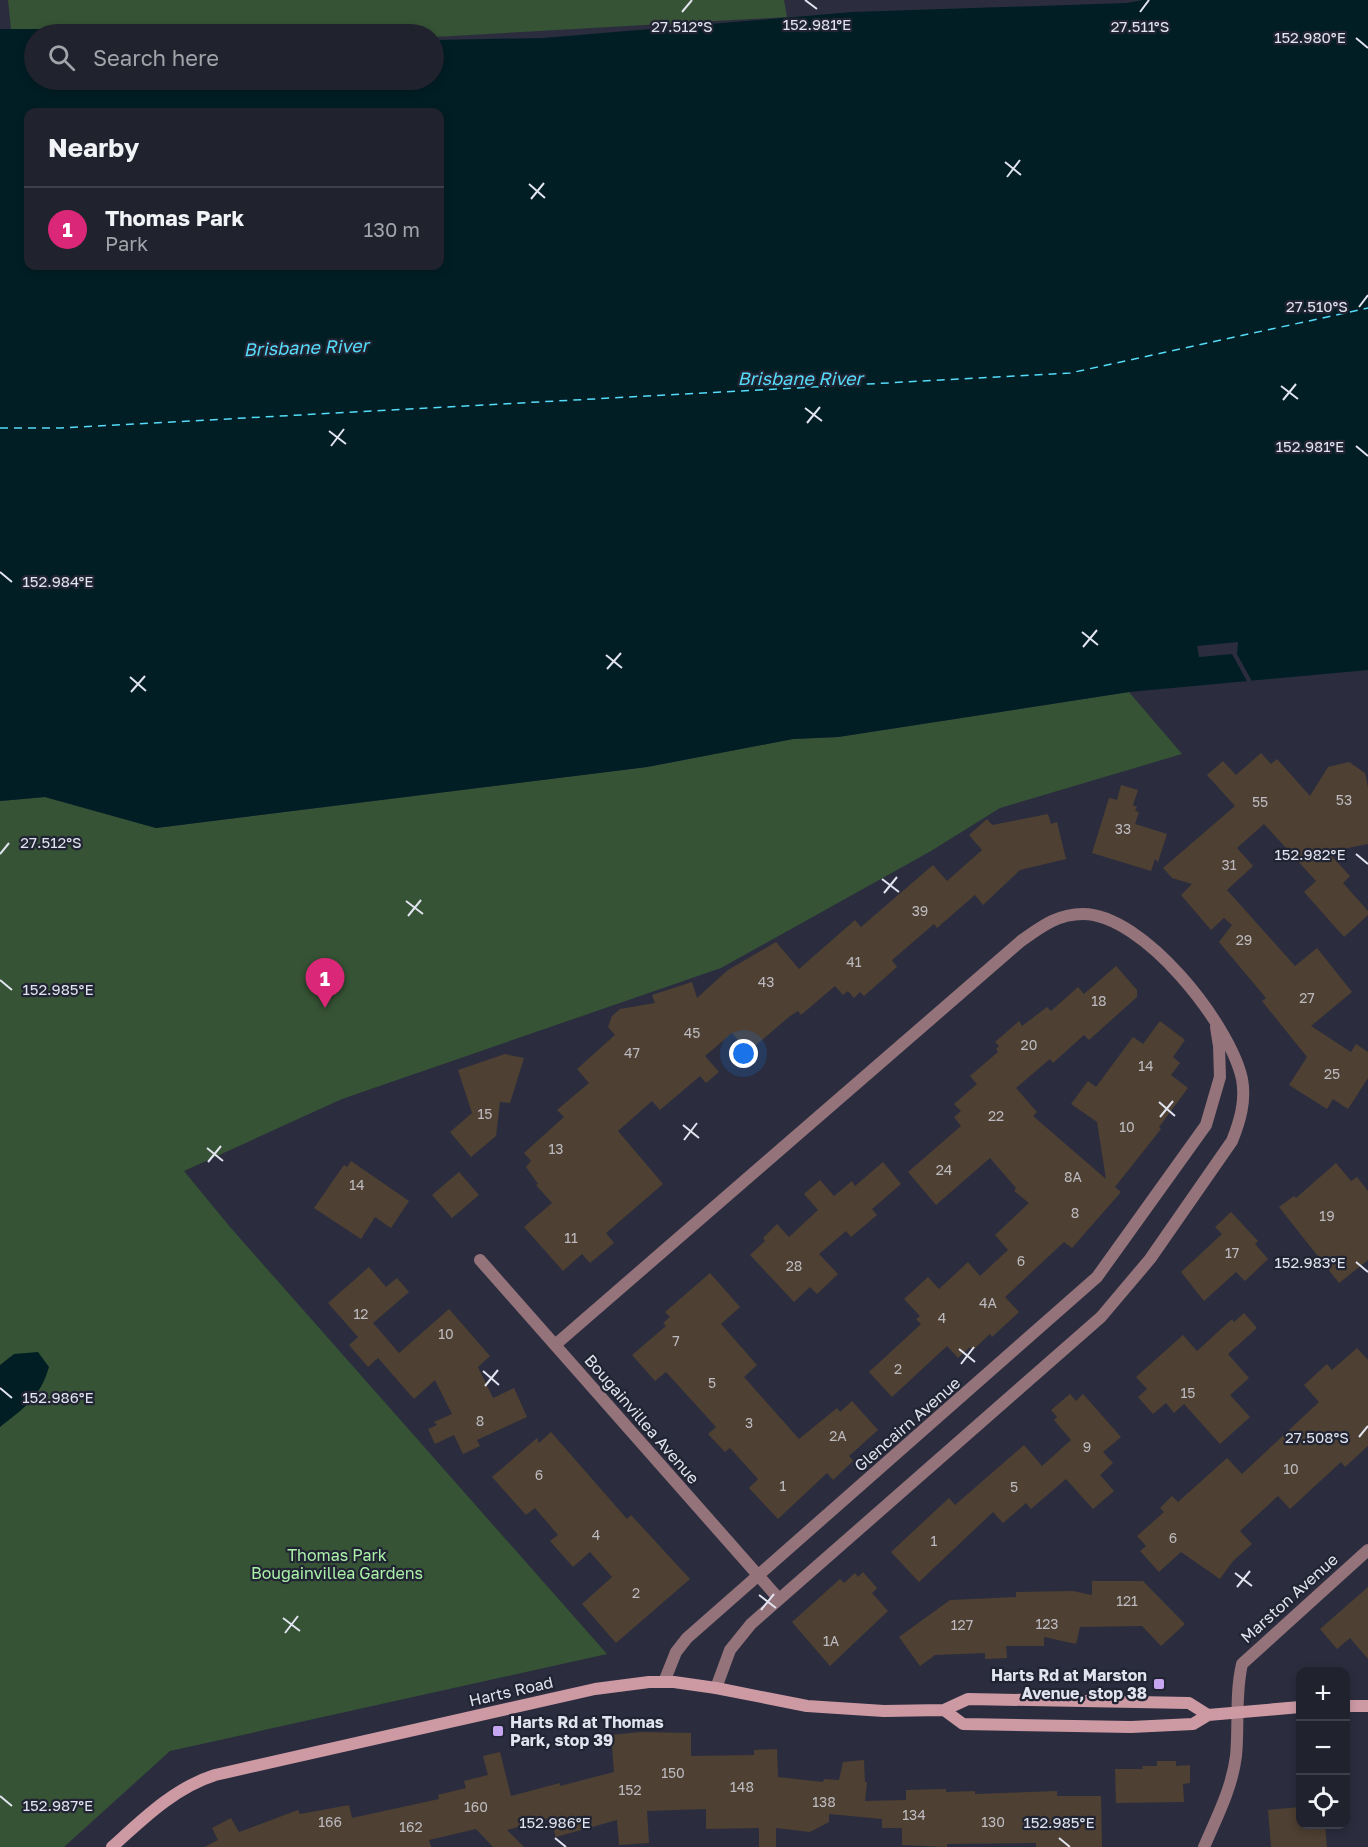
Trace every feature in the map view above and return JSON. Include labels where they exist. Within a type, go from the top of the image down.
[{"type":"street","name":"Glencairn Avenue","points":[[555,1345],[1022,941],[1054,918],[1082,914],[1098,916],[1139,935],[1187,982],[1233,1051],[1242,1080],[1243,1103],[1239,1124],[1226,1152],[1144,1266],[1107,1312],[746,1629],[724,1661],[716,1688]]},
{"type":"street","name":"Glencairn Avenue","points":[[664,1682],[681,1645],[1097,1277],[1206,1125],[1215,1100],[1220,1065],[1213,1018]]},
{"type":"street","name":"Bougainvillea Avenue","points":[[480,1260],[779,1599]]},
{"type":"street","name":"Marston Avenue","points":[[1204,1847],[1231,1783],[1238,1712],[1238,1681],[1242,1664],[1368,1550]]},
{"type":"street","name":"Harts Road","points":[[112,1847],[182,1789],[224,1772],[595,1689],[664,1682],[716,1688],[835,1709],[944,1710],[968,1699],[1188,1703],[1208,1715]]},
{"type":"street","points":[[1350,1706],[1368,1706]]},
{"type":"street","name":"Harts Road","points":[[944,1710],[963,1724],[1131,1726],[1193,1724],[1208,1715],[1296,1707]]},
{"type":"green space","points":[[8,0],[784,0],[787,17],[444,36],[444,24],[24,24],[24,29],[11,29]]},
{"type":"green space","name":"Thomas Park Bougainvillea Gardens","points":[[1129,692],[1182,754],[1000,808],[931,851],[721,968],[342,1099],[184,1171],[230,1227],[607,1654],[170,1751],[64,1847],[0,1847],[0,801],[45,797],[156,828],[647,767],[793,739],[838,737]]},
{"type":"water","name":"Brisbane River","points":[[1143,0],[1368,0],[1368,670],[1129,692],[838,737],[793,739],[647,767],[156,828],[45,797],[0,801],[0,29],[24,29],[24,90],[444,90],[444,40],[543,38],[853,12],[1127,3]]},
{"type":"water","points":[[38,1352],[49,1367],[41,1387],[24,1408],[0,1427],[0,1365],[14,1354]]},
{"type":"pier","points":[[1238,642],[1237,654],[1254,685],[1249,685],[1232,654],[1199,657],[1197,646]]},
{"type":"building","points":[[1261,753],[1271,764],[1277,759],[1310,796],[1328,767],[1349,762],[1365,773],[1368,787],[1368,844],[1328,852],[1350,876],[1343,883],[1368,911],[1368,915],[1344,937],[1304,892],[1316,881],[1264,824],[1237,848],[1253,866],[1227,890],[1295,966],[1317,948],[1352,992],[1311,1026],[1351,1052],[1356,1044],[1368,1052],[1368,1078],[1348,1109],[1333,1099],[1327,1109],[1289,1085],[1307,1057],[1262,1001],[1266,998],[1219,942],[1232,925],[1224,918],[1211,930],[1181,895],[1192,884],[1172,878],[1163,868],[1235,806],[1207,775],[1223,761],[1236,775]]},
{"type":"building","points":[[1121,785],[1138,790],[1133,805],[1137,807],[1135,811],[1139,812],[1135,824],[1167,834],[1158,862],[1155,859],[1151,871],[1092,853],[1109,798],[1117,800]]},
{"type":"building","points":[[1048,814],[1051,824],[1057,822],[1066,859],[1020,870],[983,905],[975,895],[937,928],[934,924],[892,960],[897,967],[864,996],[860,992],[854,998],[848,991],[843,995],[835,986],[801,1015],[798,1011],[790,1016],[748,1052],[732,1033],[705,1056],[719,1072],[706,1083],[700,1076],[660,1110],[652,1101],[618,1131],[663,1184],[606,1233],[614,1243],[590,1263],[582,1254],[563,1271],[524,1227],[552,1203],[536,1185],[538,1184],[526,1167],[531,1161],[524,1153],[564,1117],[557,1110],[589,1083],[577,1069],[615,1035],[608,1027],[612,1016],[620,1009],[655,1003],[652,995],[692,982],[697,998],[728,970],[776,942],[799,969],[855,920],[861,927],[933,865],[947,881],[982,850],[969,835],[987,819],[992,825]]},
{"type":"building","points":[[1116,966],[1137,990],[1137,997],[1089,1040],[1084,1035],[1053,1063],[1050,1059],[1016,1088],[1037,1112],[1033,1116],[1106,1179],[1097,1122],[1071,1104],[1088,1081],[1096,1087],[1133,1037],[1143,1044],[1160,1021],[1185,1040],[1173,1057],[1180,1063],[1171,1075],[1188,1088],[1159,1127],[1161,1129],[1115,1187],[1121,1192],[1072,1248],[1064,1242],[1005,1297],[1019,1312],[992,1337],[990,1334],[973,1350],[970,1347],[958,1358],[947,1346],[892,1397],[869,1372],[921,1324],[916,1319],[920,1316],[904,1299],[928,1277],[939,1289],[968,1262],[980,1276],[1008,1250],[995,1235],[1029,1203],[1014,1191],[1016,1188],[990,1158],[936,1205],[908,1172],[961,1126],[954,1117],[961,1111],[954,1104],[977,1084],[970,1076],[998,1052],[996,1049],[999,1046],[995,1042],[1019,1021],[1022,1026],[1047,1007],[1051,1011],[1078,987],[1084,994]]},
{"type":"building","points":[[505,1054],[524,1058],[510,1103],[500,1102],[496,1136],[471,1157],[450,1132],[472,1113],[458,1070]]},
{"type":"building","points":[[351,1161],[409,1201],[391,1228],[375,1217],[361,1239],[314,1208],[344,1165],[347,1167]]},
{"type":"building","points":[[883,1162],[901,1184],[872,1209],[877,1215],[851,1237],[846,1231],[819,1254],[838,1274],[817,1294],[810,1287],[794,1302],[750,1255],[765,1241],[763,1238],[777,1224],[789,1237],[818,1210],[804,1194],[820,1180],[834,1196],[852,1181],[855,1186]]},
{"type":"building","points":[[1336,1163],[1351,1181],[1357,1177],[1368,1191],[1368,1260],[1339,1283],[1279,1207],[1294,1196],[1296,1198]]},
{"type":"building","points":[[459,1172],[479,1195],[452,1218],[432,1195]]},
{"type":"building","points":[[1231,1212],[1258,1241],[1255,1244],[1268,1259],[1245,1281],[1236,1272],[1204,1301],[1181,1272],[1222,1234],[1215,1227]]},
{"type":"building","points":[[369,1267],[386,1287],[397,1278],[409,1292],[373,1323],[399,1353],[449,1309],[490,1356],[478,1367],[493,1398],[514,1388],[527,1417],[477,1440],[480,1446],[463,1454],[454,1435],[435,1444],[428,1429],[437,1425],[434,1422],[452,1414],[435,1380],[414,1399],[378,1358],[368,1367],[349,1345],[358,1337],[328,1303]]},
{"type":"building","points":[[710,1273],[740,1307],[721,1324],[757,1365],[744,1377],[799,1439],[837,1408],[840,1412],[852,1401],[878,1430],[849,1456],[853,1461],[833,1480],[827,1473],[778,1519],[749,1488],[758,1479],[730,1448],[725,1452],[708,1434],[716,1427],[666,1372],[655,1381],[632,1355],[666,1326],[663,1323],[670,1317],[665,1312]]},
{"type":"building","points":[[1244,1313],[1257,1328],[1228,1354],[1249,1378],[1230,1395],[1250,1417],[1220,1444],[1184,1404],[1174,1413],[1166,1403],[1153,1414],[1138,1397],[1147,1389],[1136,1377],[1183,1335],[1197,1351],[1232,1319],[1234,1322]]},
{"type":"building","points":[[1357,1348],[1368,1360],[1368,1446],[1345,1467],[1341,1462],[1290,1509],[1278,1496],[1240,1531],[1252,1544],[1233,1561],[1220,1579],[1181,1552],[1159,1572],[1140,1551],[1146,1546],[1137,1536],[1164,1512],[1160,1508],[1172,1496],[1178,1502],[1227,1458],[1242,1474],[1319,1402],[1304,1385],[1327,1364],[1332,1370]]},
{"type":"building","points":[[1070,1394],[1076,1401],[1083,1394],[1121,1437],[1103,1452],[1113,1463],[1100,1475],[1114,1491],[1093,1509],[1066,1479],[1031,1509],[1026,1503],[1003,1523],[993,1512],[919,1582],[891,1552],[949,1498],[955,1505],[1024,1445],[1042,1466],[1071,1440],[1054,1420],[1057,1417],[1051,1410]]},
{"type":"building","points":[[551,1432],[627,1519],[631,1515],[690,1579],[616,1643],[582,1604],[612,1577],[590,1552],[573,1567],[550,1541],[558,1535],[535,1508],[526,1515],[492,1477],[537,1438],[539,1443]]},
{"type":"building","points":[[863,1572],[877,1588],[872,1593],[888,1611],[830,1666],[792,1622],[840,1579],[844,1583],[855,1573],[858,1577]]},
{"type":"building","points":[[1092,1581],[1143,1581],[1185,1624],[1161,1646],[1142,1626],[1080,1627],[1076,1644],[1044,1637],[1044,1646],[1006,1646],[1007,1658],[985,1659],[985,1653],[935,1655],[920,1666],[899,1637],[950,1600],[1016,1597],[1016,1592],[1073,1591],[1092,1595]]},
{"type":"building","points":[[1368,1587],[1368,1659],[1350,1638],[1337,1649],[1320,1629]]},
{"type":"building","points":[[641,1732],[691,1733],[691,1756],[754,1755],[754,1750],[777,1749],[778,1777],[823,1782],[824,1779],[839,1780],[843,1762],[864,1760],[865,1782],[867,1782],[865,1801],[906,1800],[906,1790],[946,1789],[946,1792],[975,1791],[975,1794],[1057,1791],[1057,1796],[1101,1796],[1102,1847],[1036,1847],[1036,1843],[947,1844],[947,1847],[902,1845],[902,1828],[882,1828],[882,1819],[829,1814],[829,1822],[810,1832],[776,1828],[776,1847],[759,1847],[759,1828],[706,1829],[706,1809],[647,1811],[649,1843],[619,1845],[617,1820],[556,1837],[550,1818],[507,1830],[524,1847],[493,1847],[476,1829],[429,1840],[431,1847],[204,1847],[218,1840],[212,1828],[231,1818],[239,1832],[298,1810],[300,1814],[349,1805],[352,1818],[439,1799],[438,1795],[466,1788],[464,1781],[488,1775],[483,1756],[500,1752],[511,1796],[614,1772],[611,1735]]},
{"type":"building","points":[[1157,1761],[1176,1761],[1176,1766],[1190,1765],[1190,1783],[1183,1784],[1184,1802],[1116,1803],[1115,1769],[1143,1769],[1142,1766],[1157,1766]]},
{"type":"building","points":[[1296,1807],[1296,1829],[1325,1829],[1327,1847],[1271,1847],[1268,1810]]},
{"type":"ferry route","points":[[0,428],[61,428],[1070,373],[1368,308]]},
{"type":"place","name":"Thomas Park","points":[[325,1008]]},
{"type":"place","name":"Harts Rd at Marston Avenue, stop 38","points":[[1159,1684]]},
{"type":"place","name":"Harts Rd at Thomas Park, stop 39","points":[[498,1731]]}]
